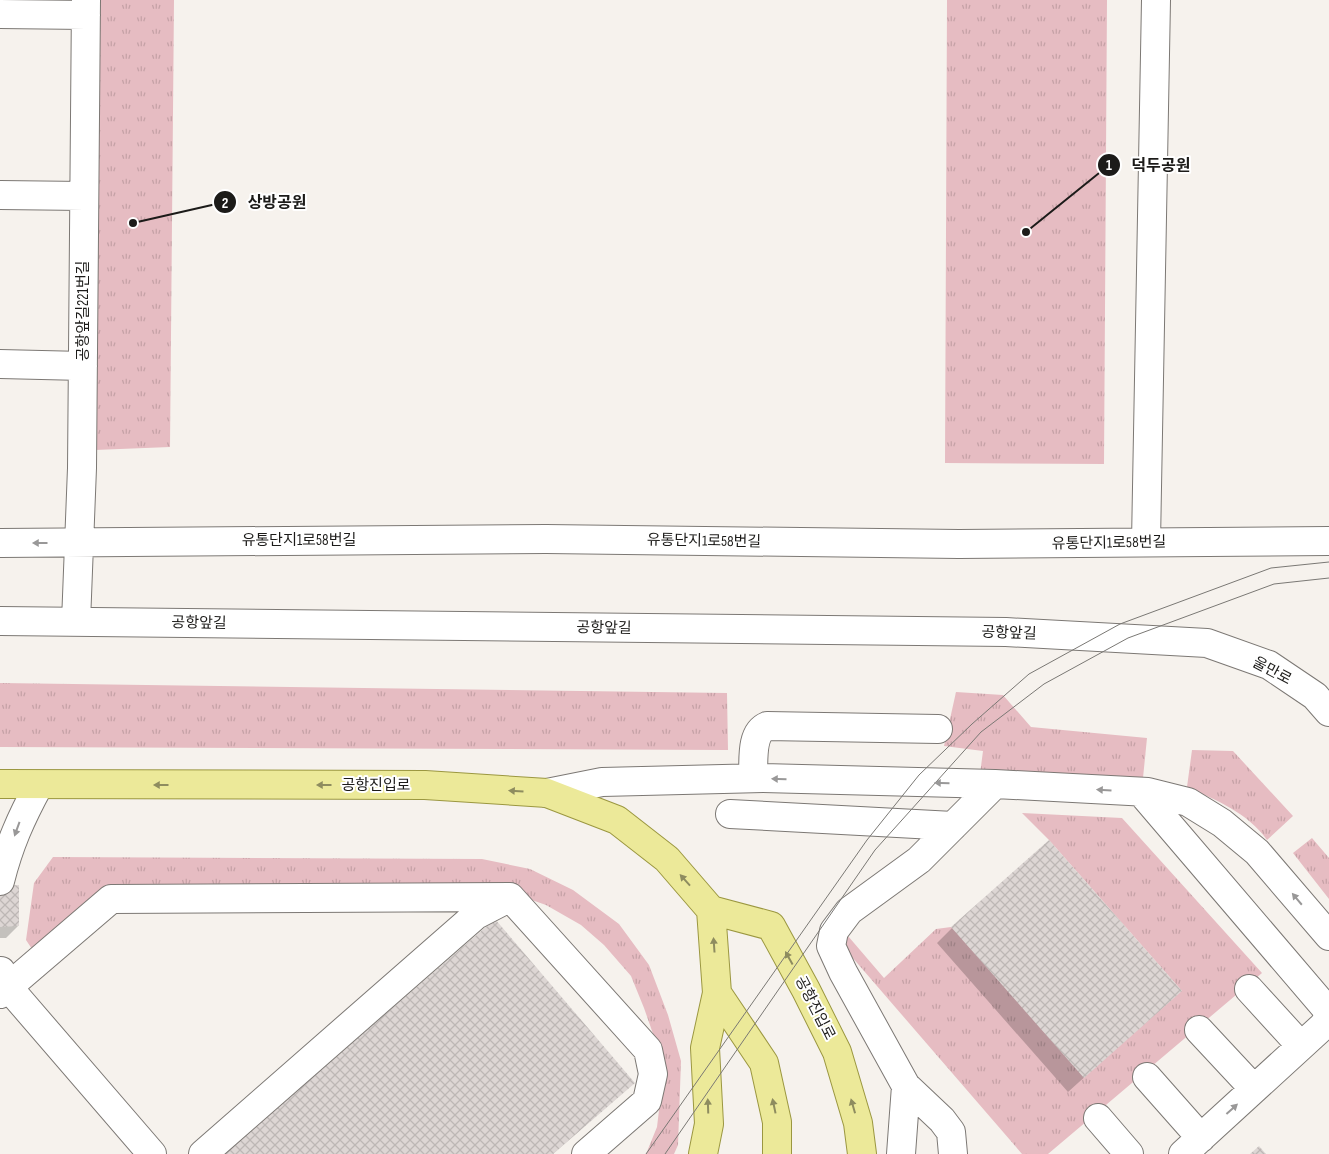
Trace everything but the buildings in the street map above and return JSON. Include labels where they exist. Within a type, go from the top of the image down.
[{"type":"main road","name":"공항진입로","points":[[0,784],[425,785],[547,793],[617,820],[667,860],[711,910],[771,926],[837,1052],[858,1123],[862,1154]]},
{"type":"main road","points":[[703,1154],[709,1124],[705,1048],[717,993],[711,910]]},
{"type":"main road","points":[[717,993],[764,1063],[777,1122],[777,1154]]},
{"type":"street","points":[[1146,542],[1156,0]]},
{"type":"street","points":[[0,14],[86,7]]},
{"type":"street","name":"공항앞길221번길","points":[[76,622],[80,541],[83,366],[86,7]]},
{"type":"street","points":[[0,195],[84,196]]},
{"type":"street","points":[[0,364],[83,366]]},
{"type":"street","name":"유통단지1로58번길","points":[[0,543],[546,539],[959,544],[1329,541]]},
{"type":"street","name":"공항앞길","points":[[0,621],[1006,632],[1207,643]]},
{"type":"street","name":"울만로","points":[[1207,643],[1269,666],[1315,696],[1329,712]]},
{"type":"street","points":[[753,778],[757,733],[761,728],[767,726],[938,728]]},
{"type":"street","points":[[547,793],[602,782],[753,778],[995,784],[1148,792],[1188,802],[1222,822],[1257,852],[1329,936]]},
{"type":"street","points":[[968,1154],[952,1143],[942,1120],[906,1086],[843,972],[831,946],[834,931],[849,911],[919,860],[995,784]]},
{"type":"street","points":[[0,881],[20,820],[39,785]]},
{"type":"street","points":[[1141,792],[1329,1012]]},
{"type":"street","points":[[730,814],[952,826]]},
{"type":"street","points":[[203,1154],[476,915],[510,897]]},
{"type":"street","points":[[152,1154],[3,983],[111,899],[510,897],[648,1050],[653,1074],[647,1101],[586,1154]]},
{"type":"street","points":[[1249,989],[1301,1046]]},
{"type":"street","points":[[1146,1077],[1192,1146],[1323,1026],[1329,1017]]},
{"type":"street","points":[[1199,1030],[1254,1089]]},
{"type":"street","points":[[901,1154],[906,1086]]},
{"type":"street","points":[[1098,1118],[1129,1154]]},
{"type":"green space","points":[[95,0],[174,0],[170,447],[95,450]]},
{"type":"green space","points":[[947,0],[1107,0],[1104,464],[945,463]]},
{"type":"green space","points":[[0,683],[727,693],[728,750],[0,747]]},
{"type":"green space","points":[[956,692],[1003,695],[1031,727],[1147,738],[1143,778],[980,774],[983,751],[944,746]]},
{"type":"green space","points":[[1192,750],[1233,751],[1293,816],[1267,840],[1251,822],[1231,808],[1187,787]]},
{"type":"green space","points":[[1022,813],[1122,818],[1262,973],[1048,1154],[1022,1154],[839,942],[848,936],[884,978],[936,929],[951,927],[1182,991],[1049,840]]},
{"type":"green space","points":[[1312,838],[1329,858],[1329,899],[1293,853]]},
{"type":"green space","points":[[53,857],[482,859],[530,869],[573,890],[619,924],[649,965],[668,1015],[681,1061],[678,1145],[674,1154],[646,1154],[657,1127],[662,1085],[658,1048],[631,976],[604,945],[581,925],[546,905],[526,898],[108,890],[32,949],[26,940],[34,883]]},
{"type":"tram line","points":[[646,1154],[867,840],[919,775],[972,724],[1029,674],[1120,624],[1271,568],[1329,562]]},
{"type":"tram line","points":[[665,1154],[875,850],[981,732],[1044,684],[1128,638],[1274,584],[1329,578]]},
{"type":"place","name":"상방공원","points":[[133,223]]},
{"type":"place","name":"덕두공원","points":[[1026,232]]}]
